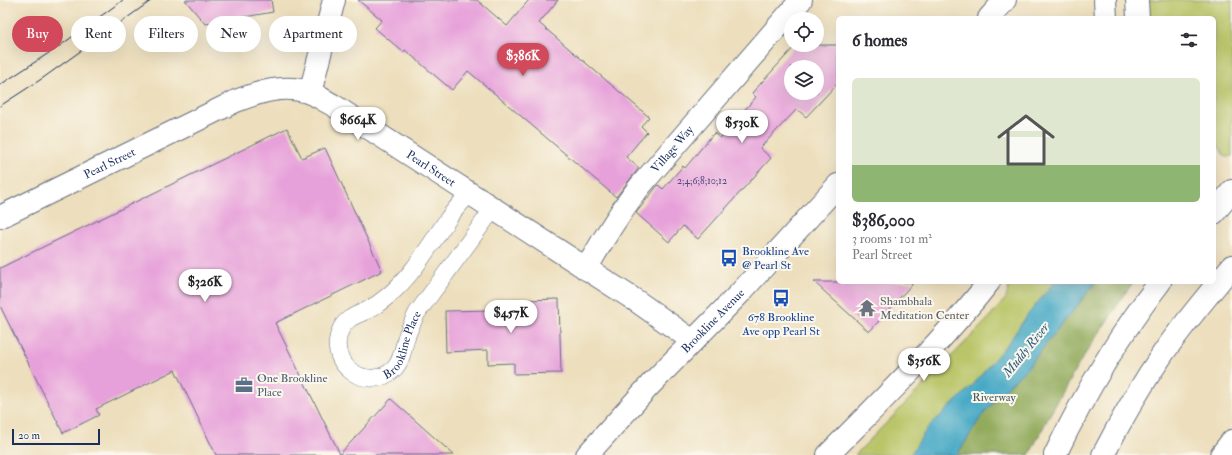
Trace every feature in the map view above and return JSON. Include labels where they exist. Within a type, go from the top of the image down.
[{"type":"main road","points":[[310,93],[334,0]]},
{"type":"main road","name":"Village Way","points":[[586,269],[629,200],[801,0]]},
{"type":"main road","points":[[991,16],[1005,0]]},
{"type":"main road","points":[[1105,0],[1106,16]]},
{"type":"main road","points":[[1137,0],[1138,16]]},
{"type":"main road","name":"Pearl Street","points":[[0,217],[249,96],[270,90],[295,89],[310,93],[333,105],[638,302],[693,341]]},
{"type":"main road","name":"Brookline Avenue","points":[[587,455],[650,385],[740,293],[836,187]]},
{"type":"main road","points":[[1103,455],[1138,391],[1164,352],[1194,312],[1232,266]]},
{"type":"main road","points":[[828,455],[960,318],[987,284]]},
{"type":"main road","points":[[1055,455],[1085,398],[1110,356],[1159,284]]},
{"type":"main road","points":[[1221,455],[1232,441]]},
{"type":"lane","name":"Brookline Place","points":[[470,194],[449,217],[403,282],[379,303],[352,317],[344,324],[339,335],[338,348],[340,359],[350,371],[367,377],[378,377],[394,369],[399,362],[409,330],[417,313],[493,209]]},
{"type":"green space","points":[[1147,0],[1232,0],[1232,156],[1227,157],[1223,154],[1216,141],[1216,16],[1146,16]]},
{"type":"green space","name":"Riverway","points":[[1010,284],[1132,284],[1081,360],[1029,455],[855,455],[989,318],[1006,298]]},
{"type":"green space","points":[[1094,284],[1132,284],[1081,360],[1029,455],[957,455],[981,417],[1001,393],[1027,368]]},
{"type":"water","name":"Muddy River","points":[[1052,284],[1094,284],[1027,368],[1001,393],[981,417],[957,455],[910,455],[928,427],[972,386],[1011,339],[1026,317]]},
{"type":"building","points":[[185,0],[271,0],[273,12],[250,16],[206,16],[205,24]]},
{"type":"building","points":[[358,0],[477,0],[507,26],[529,0],[558,0],[539,23],[649,117],[641,126],[647,132],[626,157],[639,168],[616,197],[468,71],[452,90],[405,50],[403,52],[375,28],[382,20]]},
{"type":"building","points":[[824,45],[836,45],[836,85],[824,98],[824,60],[784,60],[784,100],[822,100],[806,117],[797,109],[760,148],[771,158],[698,239],[683,226],[669,242],[636,213],[658,185],[663,189],[683,166],[685,168],[714,133],[720,138],[756,97],[752,93],[790,52],[824,52]]},
{"type":"building","points":[[287,128],[302,158],[325,148],[382,271],[275,323],[340,454],[391,399],[454,455],[216,455],[175,370],[96,409],[99,415],[63,433],[0,306],[0,268]]},
{"type":"building","name":"Shambhala Meditation Center","points":[[814,282],[836,282],[836,284],[912,284],[869,332]]},
{"type":"building","points":[[559,299],[561,373],[514,374],[514,363],[488,364],[488,350],[446,352],[445,311],[493,310],[493,301]]},
{"type":"tram line","points":[[0,85],[61,45],[123,0]]},
{"type":"tram line","points":[[0,106],[43,78],[152,0]]},
{"type":"place","name":"Brookline Ave @ Pearl St","points":[[729,258]]},
{"type":"place","name":"678 Brookline Ave opp Pearl St","points":[[781,298]]},
{"type":"place","name":"Shambhala Meditation Center","points":[[867,308]]},
{"type":"place","name":"One Brookline Place","points":[[244,385]]}]
